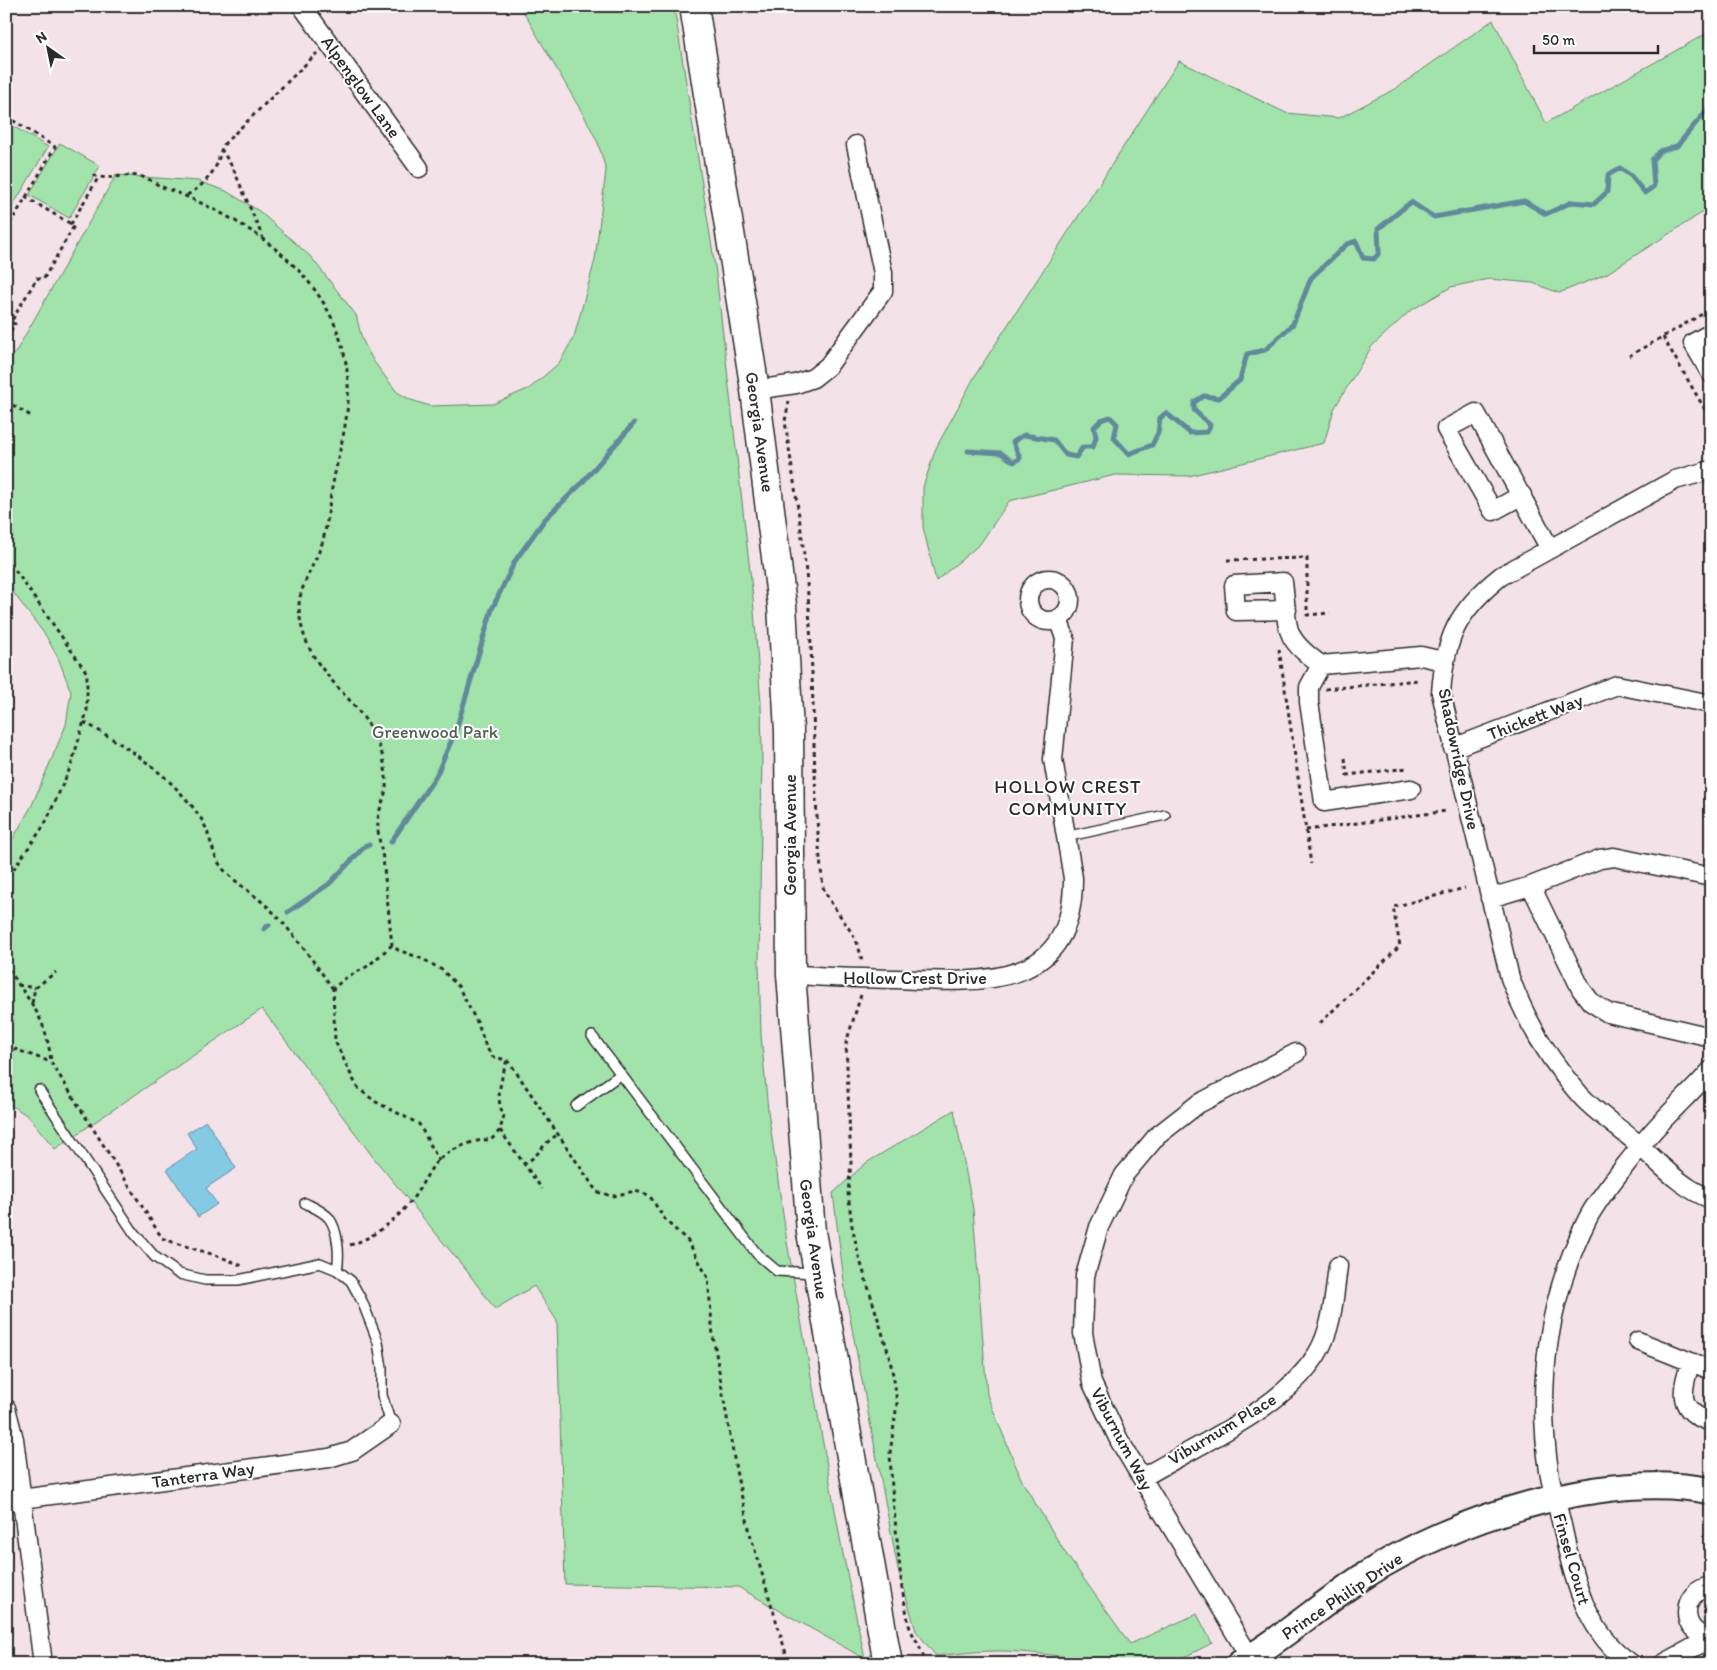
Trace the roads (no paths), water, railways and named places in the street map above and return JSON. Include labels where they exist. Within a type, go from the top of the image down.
[{"type":"main road","name":"Georgia Avenue","points":[[694,6],[755,390],[777,555],[789,731],[791,974],[806,1189],[817,1273],[888,1664]]},
{"type":"street","name":"Alpenglow Lane","points":[[302,6],[420,168]]},
{"type":"street","points":[[755,390],[796,384],[813,378],[828,366],[883,291],[884,273],[856,145]]},
{"type":"street","points":[[1711,333],[1693,343],[1711,374]]},
{"type":"street","points":[[1522,495],[1493,512],[1446,430],[1476,413],[1522,495],[1550,549]]},
{"type":"street","name":"Shadowridge Drive","points":[[1711,470],[1675,480],[1501,576],[1483,590],[1469,607],[1450,638],[1443,661],[1442,693],[1510,978],[1522,1012],[1540,1042],[1581,1096],[1640,1146],[1672,1177],[1693,1192],[1711,1199]]},
{"type":"street","points":[[1286,610],[1289,634],[1297,647],[1321,665],[1421,656],[1443,661]]},
{"type":"street","name":"Hollow Crest Drive","points":[[791,974],[968,982],[1007,977],[1026,969],[1055,946],[1071,913],[1073,878],[1053,759],[1065,638],[1058,619]]},
{"type":"street","points":[[1321,665],[1309,688],[1309,702],[1324,802],[1411,789]]},
{"type":"street","name":"Thickett Way","points":[[1454,748],[1617,686],[1711,704]]},
{"type":"street","points":[[1490,898],[1531,886],[1600,859],[1614,857],[1711,876]]},
{"type":"street","points":[[1531,886],[1581,988],[1591,1002],[1608,1013],[1711,1037]]},
{"type":"street","name":"Viburnum Way","points":[[1248,1662],[1119,1440],[1092,1383],[1083,1333],[1085,1276],[1099,1227],[1124,1176],[1157,1136],[1198,1104],[1296,1053]]},
{"type":"street","name":"Finsel Court","points":[[1632,1664],[1608,1641],[1586,1610],[1570,1564],[1554,1498],[1543,1412],[1545,1354],[1553,1310],[1569,1260],[1589,1216],[1640,1146],[1711,1070]]},
{"type":"street","name":"Viburnum Place","points":[[1142,1478],[1267,1405],[1295,1382],[1318,1353],[1330,1324],[1338,1266]]},
{"type":"street","points":[[1638,1341],[1690,1364],[1711,1370]]},
{"type":"street","points":[[1690,1364],[1682,1393],[1684,1404],[1696,1415],[1711,1422]]},
{"type":"street","points":[[6,1408],[14,1440],[14,1500],[43,1664]]},
{"type":"street","name":"Tanterra Way","points":[[14,1500],[328,1458],[352,1451],[391,1424]]},
{"type":"street","name":"Prince Philip Drive","points":[[1248,1662],[1338,1594],[1394,1559],[1459,1528],[1554,1498],[1632,1487],[1711,1491]]},
{"type":"street","points":[[1710,1639],[1698,1635],[1690,1626],[1686,1615],[1687,1606],[1692,1595],[1698,1590],[1711,1586]]},
{"type":"street","points":[[1663,1664],[1710,1639]]},
{"type":"lane","points":[[1065,837],[1165,815]]},
{"type":"lane","points":[[592,1036],[736,1228],[767,1264],[786,1273],[817,1273]]},
{"type":"lane","points":[[576,1106],[621,1074]]},
{"type":"lane","points":[[38,1090],[134,1233],[155,1257],[179,1274],[205,1280],[238,1280],[320,1263],[337,1270],[351,1281],[362,1301],[378,1342],[382,1368],[382,1395],[391,1424]]},
{"type":"lane","points":[[305,1203],[324,1213],[330,1220],[337,1245],[339,1262],[337,1270]]},
{"type":"water","points":[[206,1121],[236,1168],[206,1188],[217,1204],[198,1217],[167,1169],[197,1149],[187,1133]]},
{"type":"waterway","points":[[968,451],[1001,453],[1014,462],[1020,458],[1013,442],[1024,435],[1054,440],[1066,455],[1076,457],[1083,447],[1093,447],[1096,437],[1094,427],[1101,420],[1110,417],[1117,424],[1114,438],[1129,454],[1152,445],[1158,433],[1160,418],[1166,413],[1190,433],[1207,432],[1210,425],[1194,410],[1194,402],[1204,396],[1219,398],[1240,380],[1247,354],[1265,350],[1293,324],[1311,278],[1347,244],[1356,241],[1363,258],[1374,259],[1379,253],[1378,229],[1411,202],[1434,217],[1524,201],[1546,214],[1572,202],[1594,204],[1607,192],[1608,175],[1620,168],[1631,176],[1645,193],[1654,186],[1652,160],[1660,151],[1677,146],[1711,105]]},
{"type":"waterway","points":[[391,842],[436,776],[456,730],[492,609],[515,561],[545,519],[580,485],[634,423]]},
{"type":"waterway","points":[[288,912],[329,884],[366,845],[369,845]]},
{"type":"waterway","points":[[264,929],[269,925]]},
{"type":"district","name":"HOLLOW CREST COMMUNITY","points":[[1068,797]]},
{"type":"park label","name":"Greenwood Park","points":[[435,732]]}]
